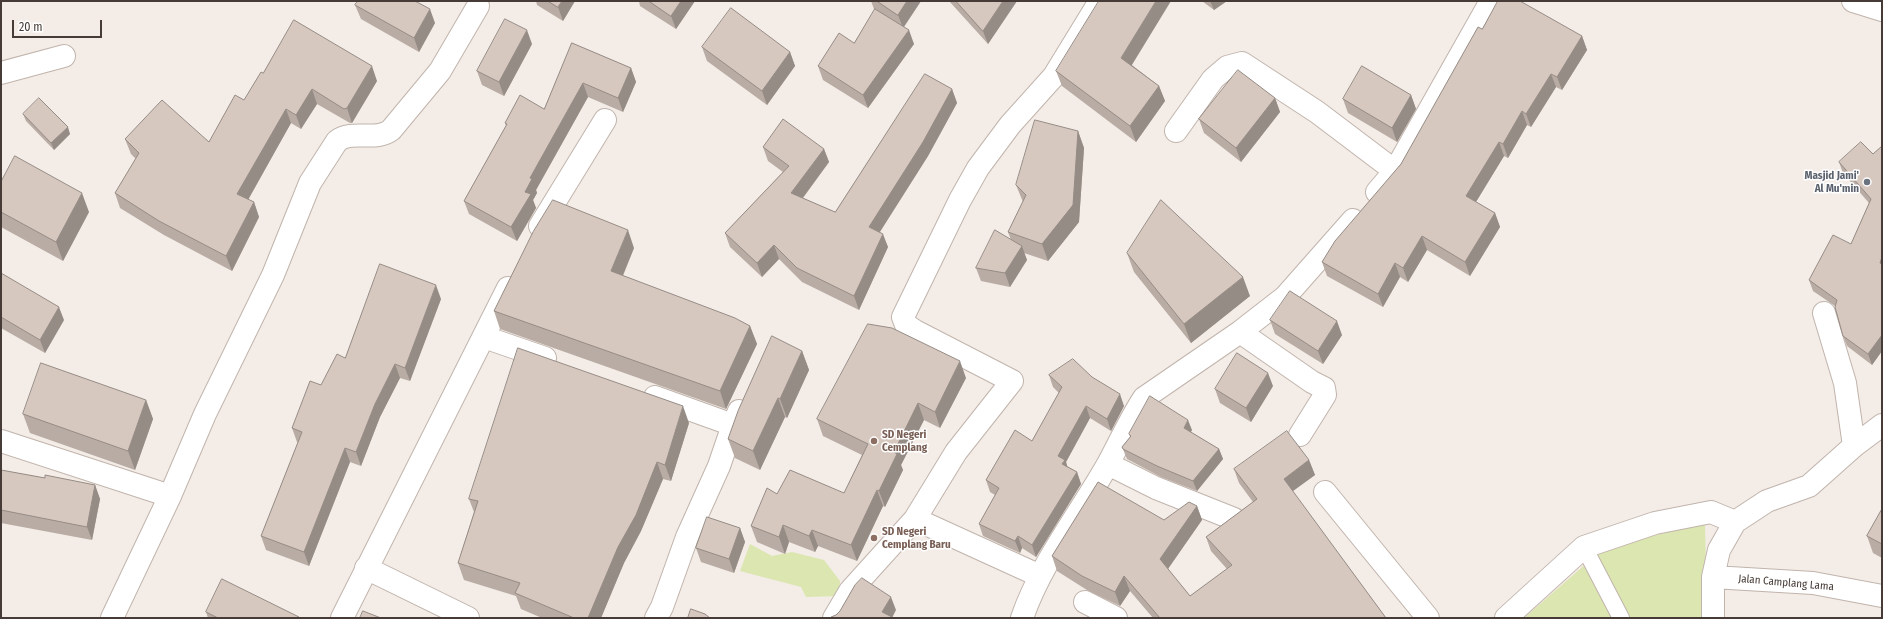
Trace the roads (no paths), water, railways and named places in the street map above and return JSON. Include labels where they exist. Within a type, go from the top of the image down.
[{"type":"street","points":[[834,618],[850,591],[915,519],[956,452],[1012,381],[915,332],[906,325],[904,317],[960,200],[978,168],[1010,126],[1054,76],[1100,1]]},
{"type":"street","points":[[1022,618],[1040,576],[1108,464],[1134,413],[1144,398],[1240,332],[1291,291],[1395,171],[1491,1]]},
{"type":"street","points":[[1853,1],[1882,10]]},
{"type":"street","points":[[112,618],[170,496],[204,414],[273,274],[310,183],[337,141],[341,138],[351,136],[385,135],[391,130],[440,72],[478,6]]},
{"type":"street","points":[[1,73],[64,56]]},
{"type":"street","points":[[1176,131],[1213,79],[1227,67],[1242,63],[1317,112],[1395,171]]},
{"type":"street","points":[[529,244],[605,120]]},
{"type":"street","points":[[342,618],[515,273]]},
{"type":"street","points":[[1824,313],[1845,383],[1854,446]]},
{"type":"street","points":[[1240,332],[1312,382],[1324,388],[1325,395],[1300,434]]},
{"type":"street","points":[[484,337],[567,366]]},
{"type":"street","points":[[635,390],[733,425]]},
{"type":"street","points":[[656,618],[662,607],[689,530],[719,466],[733,425],[749,391]]},
{"type":"street","points":[[1713,618],[1714,577],[1719,550],[1735,522],[1767,501],[1809,486],[1854,446],[1882,425]]},
{"type":"street","points":[[1,441],[170,496]]},
{"type":"street","points":[[1108,464],[1156,488],[1234,519]]},
{"type":"street","points":[[1325,492],[1428,618]]},
{"type":"street","points":[[1506,618],[1584,547],[1655,523],[1711,512],[1735,522]]},
{"type":"street","points":[[915,519],[1040,576]]},
{"type":"street","points":[[366,568],[468,618]]},
{"type":"street","name":"Jalan Camplang Lama","points":[[1714,577],[1813,583],[1882,596]]},
{"type":"street","points":[[1085,602],[1116,618]]},
{"type":"lane","points":[[1584,547],[1621,618]]},
{"type":"place","name":"Masjid Jami' Al Mu'min","points":[[1867,182]]},
{"type":"place","name":"SD Negeri Cemplang","points":[[874,441]]},
{"type":"place","name":"SD Negeri Cemplang Baru","points":[[874,538]]}]
